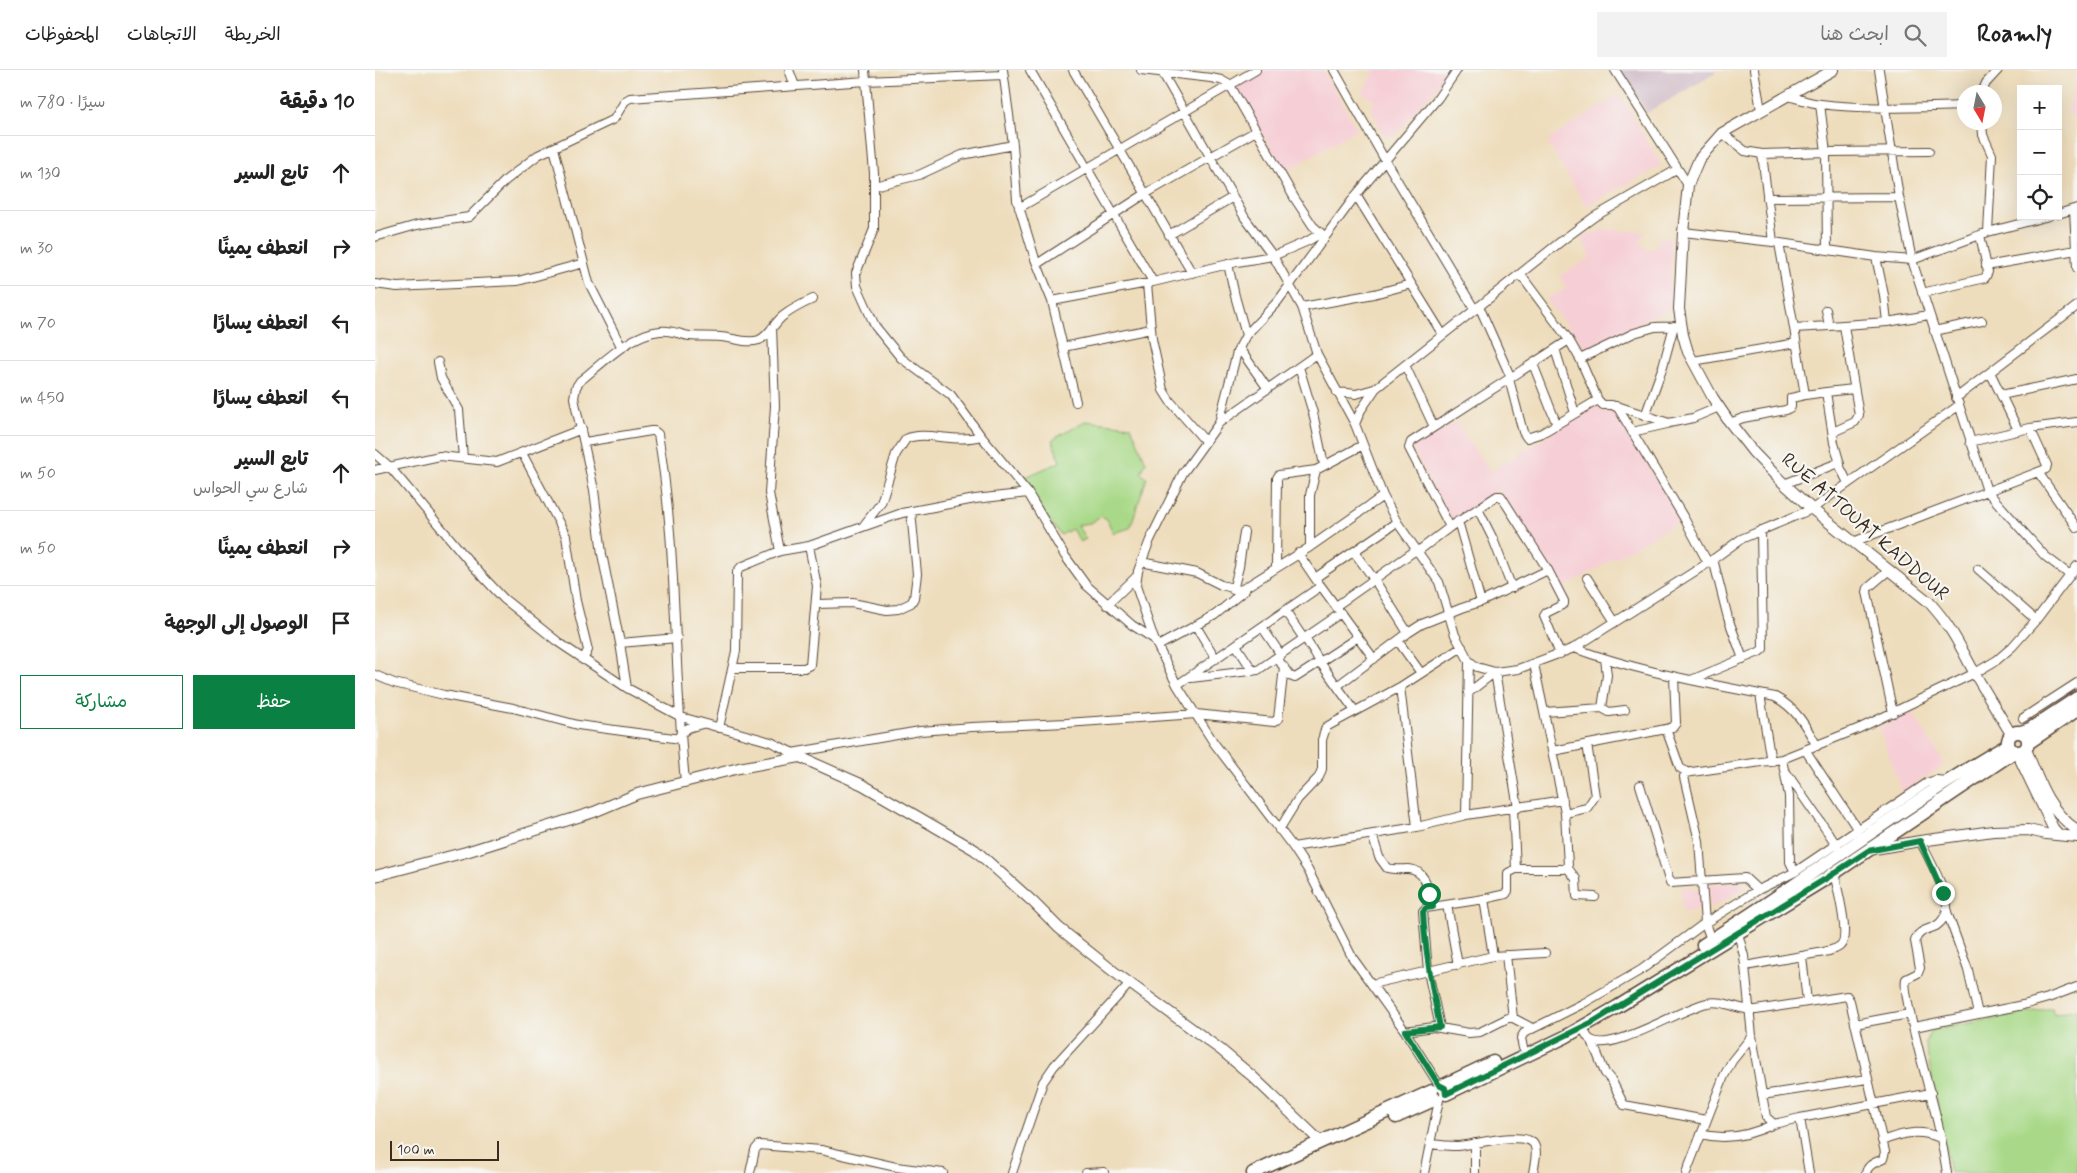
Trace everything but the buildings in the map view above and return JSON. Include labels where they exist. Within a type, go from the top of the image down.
[{"type":"main road","points":[[1273,1173],[1439,1093],[1583,1027],[1868,851],[2018,744],[2030,729],[2077,698]]},
{"type":"main road","points":[[1253,1173],[1321,1142],[1439,1093],[1589,1014],[1787,892],[1839,848],[1949,781],[2077,710]]},
{"type":"street","points":[[789,70],[795,86]]},
{"type":"street","points":[[865,70],[874,186],[873,234],[862,254],[856,273],[857,286],[875,326],[901,358],[951,395],[981,436],[1028,493],[1078,575],[1107,604],[1156,643]]},
{"type":"street","points":[[1030,70],[1114,215],[1150,283],[1151,329],[1163,390],[1169,401],[1205,441]]},
{"type":"street","points":[[1073,70],[1192,273]]},
{"type":"street","points":[[1141,70],[1221,80],[1230,85],[1300,207],[1323,235]]},
{"type":"street","points":[[1019,208],[1256,70]]},
{"type":"street","points":[[1334,70],[1385,160],[1477,308],[1510,379],[1526,437],[1530,438],[1557,425],[1598,400]]},
{"type":"street","points":[[1219,423],[1230,376],[1239,348],[1246,335],[1278,301],[1323,235],[1438,98],[1457,70]]},
{"type":"street","points":[[1615,70],[1688,185]]},
{"type":"street","points":[[1754,70],[1761,110]]},
{"type":"street","name":"RUE ATTOUAT KADDOUR","points":[[1833,70],[1722,133],[1699,159],[1688,185],[1677,326],[1693,361],[1719,407],[1753,452],[1812,509],[1929,602],[1941,616],[1957,638],[1975,673],[2018,744]]},
{"type":"street","points":[[1666,729],[1680,768],[1687,772],[1771,762],[1806,751],[1893,713],[1975,673],[1997,660],[2012,648],[2075,571],[2045,556],[1987,491],[1912,260],[1899,197],[1879,70]]},
{"type":"street","points":[[1986,85],[1998,70]]},
{"type":"street","points":[[375,237],[417,225],[469,217],[506,180],[538,155],[614,119],[625,101],[630,98],[1003,72],[1013,145],[1014,181],[1019,208],[1037,264],[1052,301],[1076,402]]},
{"type":"street","points":[[1162,72],[1245,218],[1273,256],[1302,307],[1317,354],[1355,424],[1383,496],[1397,522],[1439,582],[1455,635],[1469,660],[1477,667],[1495,672],[1518,669],[1535,664],[1574,648],[1711,561],[1741,539],[1812,509],[1957,402],[1990,372],[2077,306]]},
{"type":"street","points":[[1787,96],[1819,104],[1957,106]]},
{"type":"street","points":[[1819,104],[1826,152],[1827,250]]},
{"type":"street","points":[[1922,293],[1985,278],[1987,272],[1984,233],[1992,155],[1983,130]]},
{"type":"street","points":[[1037,264],[1145,194],[1256,131]]},
{"type":"street","points":[[1722,133],[1745,151],[1762,154],[1929,151]]},
{"type":"street","points":[[874,186],[919,175],[962,155],[1013,145]]},
{"type":"street","points":[[554,148],[594,294],[622,348]]},
{"type":"street","points":[[1762,154],[1767,198],[1794,328],[1805,395]]},
{"type":"street","points":[[1355,424],[1361,410],[1376,388],[1584,223],[1678,169]]},
{"type":"street","points":[[1356,195],[1443,335]]},
{"type":"street","points":[[1169,235],[1233,197]]},
{"type":"street","points":[[1767,198],[1899,197]]},
{"type":"street","points":[[2062,213],[2075,209],[2077,268]]},
{"type":"street","points":[[1683,232],[1877,258],[1912,260],[1984,233],[2034,220]]},
{"type":"street","points":[[1052,301],[1150,283],[1228,264],[1273,256],[1323,235]]},
{"type":"street","points":[[1986,266],[2076,250]]},
{"type":"street","points":[[1877,258],[1887,322]]},
{"type":"street","points":[[375,284],[397,287],[518,281],[584,263]]},
{"type":"street","points":[[1228,264],[1246,335]]},
{"type":"street","points":[[1520,274],[1569,340],[1580,359],[1598,400],[1603,405],[1617,406],[1669,423]]},
{"type":"street","points":[[1302,307],[1374,294],[1411,284]]},
{"type":"street","points":[[627,688],[620,643],[601,554],[594,490],[574,398],[576,387],[580,381],[622,348],[646,334],[661,330],[689,336],[722,337],[747,342],[765,336],[782,316],[813,299]]},
{"type":"street","points":[[1826,310],[1829,326]]},
{"type":"street","points":[[1794,328],[1887,322],[1929,315]]},
{"type":"street","points":[[1934,331],[1982,321]]},
{"type":"street","points":[[1580,359],[1635,333],[1655,327],[1677,326],[1645,416]]},
{"type":"street","points":[[1833,432],[1851,424],[1858,418],[1844,326]]},
{"type":"street","points":[[772,328],[775,406],[769,492],[780,551]]},
{"type":"street","points":[[1063,347],[1151,329]]},
{"type":"street","points":[[1450,527],[1409,448],[1411,442],[1569,340]]},
{"type":"street","points":[[1693,361],[1796,343]]},
{"type":"street","points":[[1239,348],[1268,389]]},
{"type":"street","points":[[1555,350],[1575,413]]},
{"type":"street","points":[[1317,354],[1219,423],[1205,441],[1183,472],[1149,540],[1141,562],[1137,586],[1156,643],[1177,685],[1214,743],[1293,847],[1313,879],[1352,957],[1405,1031],[1439,1093],[1424,1173]]},
{"type":"street","points":[[438,362],[441,378],[459,410],[463,458]]},
{"type":"street","points":[[1533,364],[1557,425]]},
{"type":"street","points":[[1405,365],[1435,427]]},
{"type":"street","points":[[1299,367],[1313,413],[1323,465]]},
{"type":"street","points":[[1990,372],[2018,430]]},
{"type":"street","points":[[2001,395],[2077,379]]},
{"type":"street","points":[[1337,392],[1356,394],[1376,388]]},
{"type":"street","points":[[1730,424],[1743,418],[1789,409],[1791,407],[1791,398],[1854,389]]},
{"type":"street","points":[[1825,392],[1840,464],[1848,483]]},
{"type":"street","points":[[1617,406],[1711,561],[1728,618],[1743,659]]},
{"type":"street","points":[[1632,432],[1693,418],[1719,407]]},
{"type":"street","points":[[1970,442],[2018,430],[2077,422]]},
{"type":"street","points":[[1853,542],[2046,470],[2047,466],[2030,428]]},
{"type":"street","points":[[375,470],[440,456],[494,462],[523,453],[582,429]]},
{"type":"street","points":[[585,442],[651,431],[658,434],[666,480],[677,638],[681,717],[680,737],[685,781]]},
{"type":"street","points":[[863,526],[881,502],[896,454],[906,439],[919,436],[963,440],[981,436]]},
{"type":"street","points":[[1276,567],[1277,478],[1279,475],[1316,470],[1363,445]]},
{"type":"street","points":[[523,453],[566,536],[576,601],[588,650],[583,660]]},
{"type":"street","points":[[375,454],[390,467],[473,566],[504,599],[558,642],[627,688],[681,717],[771,742],[863,785],[967,844],[1022,891],[1059,928],[1227,1056],[1321,1142]]},
{"type":"street","points":[[1784,484],[1840,464]]},
{"type":"street","points":[[1309,547],[1310,495],[1316,470]]},
{"type":"street","points":[[2039,472],[2077,528]]},
{"type":"street","points":[[719,728],[736,651],[737,572],[745,564],[780,551],[809,546],[883,518],[975,499],[1028,493]]},
{"type":"street","points":[[1156,643],[1196,626],[1225,608],[1246,588],[1383,496]]},
{"type":"street","points":[[1335,606],[1458,521],[1497,496],[1501,496],[1548,570],[1564,601],[1563,604],[1544,616],[1560,654]]},
{"type":"street","points":[[1478,509],[1493,539],[1512,588]]},
{"type":"street","points":[[817,604],[852,603],[887,610],[898,609],[911,602],[914,598],[917,574],[911,511]]},
{"type":"street","points":[[1458,521],[1481,602]]},
{"type":"street","points":[[1315,578],[1397,522]]},
{"type":"street","points":[[1689,681],[1762,651],[1761,530]]},
{"type":"street","points":[[1233,590],[1239,567],[1244,532]]},
{"type":"street","points":[[733,668],[804,668],[809,666],[812,661],[817,604],[816,574],[809,546]]},
{"type":"street","points":[[1354,552],[1374,579],[1408,633]]},
{"type":"street","points":[[1298,554],[1373,659]]},
{"type":"street","points":[[1141,562],[1197,573],[1233,590],[1246,588]]},
{"type":"street","points":[[1978,569],[2036,620]]},
{"type":"street","points":[[1337,686],[1408,633],[1449,613],[1481,602],[1548,570]]},
{"type":"street","points":[[1888,571],[1868,588],[1867,592],[1893,713]]},
{"type":"street","points":[[1107,604],[1137,578]]},
{"type":"street","points":[[1587,578],[1615,622]]},
{"type":"street","points":[[1177,685],[1321,586]]},
{"type":"street","points":[[1285,611],[1355,711]]},
{"type":"street","points":[[1188,678],[1253,671],[1279,656],[1341,614]]},
{"type":"street","points":[[1196,626],[1216,659]]},
{"type":"street","points":[[1262,627],[1284,667],[1290,676],[1295,678],[1358,637]]},
{"type":"street","points":[[620,643],[677,638]]},
{"type":"street","points":[[1398,641],[1421,673]]},
{"type":"street","points":[[1236,645],[1253,671]]},
{"type":"street","points":[[1279,830],[1298,799],[1319,777],[1322,769],[1322,740],[1326,727],[1400,686],[1462,647]]},
{"type":"street","points":[[1574,648],[1605,659],[1689,681],[1775,697],[1795,711],[1817,746]]},
{"type":"street","points":[[1602,708],[1607,675],[1605,659]]},
{"type":"street","points":[[1466,815],[1469,660]]},
{"type":"street","points":[[1535,664],[1563,800],[1567,867],[1576,879],[1577,896],[1595,897]]},
{"type":"street","points":[[375,876],[466,852],[594,812],[637,794],[685,781],[796,755],[934,729],[1066,723],[1196,714],[1276,721],[1279,714],[1284,667]]},
{"type":"street","points":[[1468,693],[1495,672]]},
{"type":"street","points":[[1495,672],[1516,809],[1516,869]]},
{"type":"street","points":[[375,675],[394,683],[513,708],[578,725],[680,737]]},
{"type":"street","points":[[1553,751],[1673,727],[1677,723],[1674,677]]},
{"type":"street","points":[[2023,718],[2077,683]]},
{"type":"street","points":[[1400,686],[1417,827]]},
{"type":"street","points":[[1760,694],[1771,762]]},
{"type":"street","points":[[1545,712],[1602,708],[1609,712],[1625,710]]},
{"type":"street","points":[[680,737],[688,728],[705,724]]},
{"type":"street","points":[[1565,813],[1587,808],[1595,796],[1587,744]]},
{"type":"street","points":[[2018,744],[2051,803],[2063,820],[2077,830]]},
{"type":"street","points":[[2018,744],[2053,828],[2059,835]]},
{"type":"street","points":[[1806,751],[1857,830]]},
{"type":"street","points":[[1782,759],[1789,796],[1790,862],[1795,872]]},
{"type":"street","points":[[1784,768],[1839,848]]},
{"type":"street","points":[[1687,772],[1684,777],[1699,840],[1705,923],[1711,940]]},
{"type":"street","points":[[1523,1048],[1522,1036],[1532,1028],[1619,983],[1659,958],[1705,923],[1758,890],[1839,848],[1857,830],[1927,783],[1936,780],[1949,781]]},
{"type":"street","points":[[1640,785],[1669,882],[1672,884],[1745,878],[1758,890]]},
{"type":"street","points":[[1293,847],[1417,827],[1466,815],[1516,809],[1563,800]]},
{"type":"street","points":[[1868,851],[1920,841],[2011,831],[2028,830],[2077,837]]},
{"type":"street","points":[[1372,834],[1379,857],[1387,868],[1414,870],[1420,873],[1427,885],[1433,907]]},
{"type":"street","points":[[1920,841],[1946,900],[1947,912],[1968,970],[1978,1014]]},
{"type":"street","points":[[1440,1027],[1428,972],[1423,911],[1426,908],[1506,894],[1508,891],[1507,875],[1516,869],[1564,869],[1567,867]]},
{"type":"street","points":[[1745,966],[1802,956],[1834,949],[1842,945],[1844,941],[1842,914],[1834,873]]},
{"type":"street","points":[[1778,880],[1787,892]]},
{"type":"street","points":[[1484,899],[1493,956]]},
{"type":"street","points":[[1447,905],[1457,965]]},
{"type":"street","points":[[1947,912],[1938,925],[1925,930],[1916,937],[1915,941],[1920,968],[1917,973],[1909,976],[1905,982],[1909,1014],[1931,1093],[1947,1173]]},
{"type":"street","points":[[1738,933],[1745,966],[1752,1036],[1766,1117],[1773,1124]]},
{"type":"street","points":[[1372,984],[1493,956],[1545,953]]},
{"type":"street","points":[[1506,955],[1513,1018]]},
{"type":"street","points":[[1802,956],[1807,1002]]},
{"type":"street","points":[[1012,1173],[1038,1091],[1043,1082],[1054,1066],[1130,983]]},
{"type":"street","points":[[1914,1027],[2048,998],[2077,987]]},
{"type":"street","points":[[1583,1027],[1588,1038],[1593,1041],[1608,1041],[1627,1036],[1709,1002],[1729,1004],[1749,1010],[1847,996],[1850,1000],[1885,1156],[1868,1168],[1866,1173]]},
{"type":"street","points":[[1855,1024],[1909,1014]]},
{"type":"street","points":[[1405,1031],[1440,1027],[1469,1033],[1480,1032],[1504,1019],[1513,1018],[1532,1028]]},
{"type":"street","points":[[1686,1173],[1727,1070],[1752,1036]]},
{"type":"street","points":[[1593,1041],[1603,1069],[1624,1105],[1706,1120]]},
{"type":"street","points":[[1762,1095],[1867,1079]]},
{"type":"street","points":[[1701,1134],[1725,1137],[1754,1132],[1773,1124],[1800,1118],[1931,1093]]},
{"type":"street","points":[[1800,1118],[1809,1173]]},
{"type":"street","points":[[1882,1141],[1913,1132],[1928,1132],[1941,1138]]},
{"type":"street","points":[[1430,1144],[1457,1146],[1505,1139],[1530,1141],[1535,1144],[1536,1151],[1533,1173]]},
{"type":"street","points":[[1475,1143],[1475,1173]]},
{"type":"street","points":[[750,1173],[755,1150],[759,1145],[821,1150],[896,1167],[943,1173]]},
{"type":"street","points":[[1086,1173],[1104,1172]]},
{"type":"shaded area","points":[[1263,70],[1323,70],[1357,129],[1285,172],[1234,87]]},
{"type":"shaded area","points":[[1371,70],[1446,70],[1435,89],[1397,133],[1391,136],[1384,135],[1371,110],[1375,101],[1362,93],[1374,72]]},
{"type":"shaded area","points":[[1620,70],[1715,70],[1715,73],[1647,113]]},
{"type":"shaded area","points":[[2077,70],[2077,119],[2068,113]]},
{"type":"shaded area","points":[[1620,94],[1661,166],[1586,206],[1547,141]]},
{"type":"shaded area","points":[[1605,229],[1646,232],[1640,241],[1646,249],[1652,249],[1659,244],[1658,235],[1670,239],[1672,246],[1670,309],[1585,348],[1545,299],[1567,288],[1559,276],[1590,258],[1581,236]]},
{"type":"shaded area","points":[[1598,404],[1604,412],[1613,406],[1681,520],[1563,588],[1494,480],[1499,490],[1454,521],[1450,516],[1447,516],[1412,448],[1456,422],[1490,472]]},
{"type":"shaded area","points":[[1912,712],[1945,764],[1902,793],[1879,727]]},
{"type":"shaded area","points":[[1740,881],[1745,888],[1711,909],[1708,885]]},
{"type":"shaded area","points":[[1691,886],[1692,890],[1700,890],[1702,910],[1683,911],[1681,887]]},
{"type":"green space","points":[[1085,421],[1131,426],[1146,462],[1141,473],[1147,478],[1130,528],[1113,533],[1107,519],[1101,516],[1090,523],[1077,525],[1086,539],[1080,542],[1072,529],[1061,535],[1043,513],[1023,478],[1060,462],[1052,440]]},
{"type":"green space","points":[[2052,1008],[2054,1014],[2077,1009],[2077,1173],[1950,1173],[1925,1042],[1933,1030]]},
{"type":"route","points":[[1429,894],[1433,907],[1426,908],[1423,911],[1424,931],[1428,972],[1440,1027],[1425,1027],[1405,1031],[1439,1085],[1445,1088],[1446,1094],[1593,1022],[1868,851],[1920,841],[1943,893]]}]
